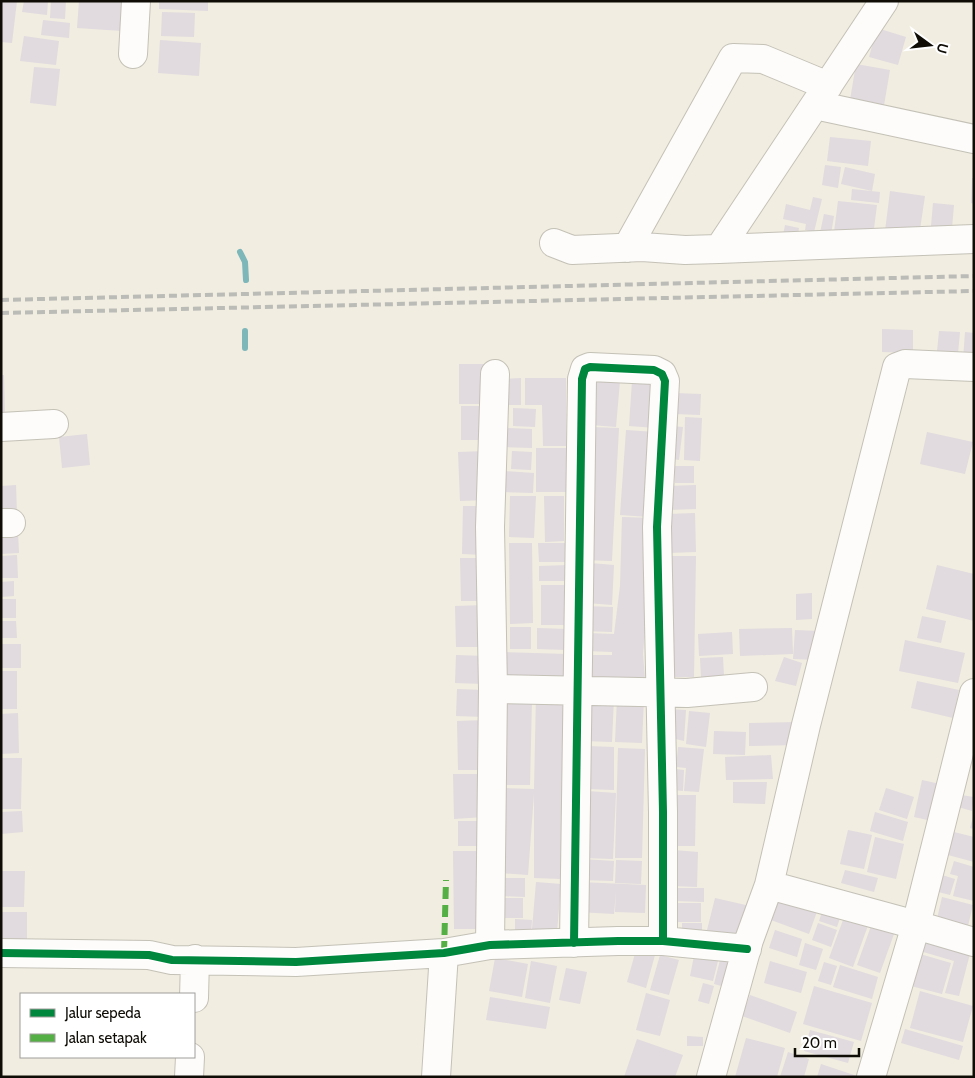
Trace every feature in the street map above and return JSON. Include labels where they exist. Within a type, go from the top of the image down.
[{"type":"street","points":[[133,54],[136,1]]},
{"type":"street","points":[[719,249],[884,1]]},
{"type":"street","points":[[627,248],[733,58],[763,59],[822,95],[974,138]]},
{"type":"street","points":[[554,243],[572,250],[627,248],[744,250],[862,242],[974,239]]},
{"type":"street","points":[[710,1077],[747,949],[769,885],[806,724],[897,366],[905,364],[974,367]]},
{"type":"street","points":[[574,943],[582,379],[586,369],[590,367],[654,370],[662,374],[665,381],[657,526],[663,941]]},
{"type":"street","points":[[490,945],[493,688],[490,527],[495,374]]},
{"type":"street","points":[[1,427],[54,424]]},
{"type":"street","points":[[493,688],[688,693],[753,687]]},
{"type":"street","points":[[871,1077],[916,925],[974,693]]},
{"type":"street","points":[[769,885],[974,942]]},
{"type":"street","points":[[1,953],[149,955],[172,960],[296,962],[444,953],[490,945],[663,941],[747,949]]},
{"type":"street","points":[[436,1077],[444,953]]},
{"type":"street","points":[[194,993],[195,959]]},
{"type":"street","points":[[189,1077],[190,1058]]},
{"type":"building","points":[[1,1],[17,1],[12,43],[1,42]]},
{"type":"building","points":[[24,1],[48,1],[47,15],[22,12]]},
{"type":"building","points":[[51,1],[66,1],[65,19],[50,18]]},
{"type":"building","points":[[79,1],[124,1],[122,31],[77,28]]},
{"type":"building","points":[[159,1],[208,1],[208,11],[159,9]]},
{"type":"building","points":[[162,12],[195,13],[194,37],[161,36]]},
{"type":"building","points":[[43,20],[70,23],[69,38],[41,35]]},
{"type":"building","points":[[877,28],[906,37],[898,65],[869,57]]},
{"type":"building","points":[[24,36],[59,41],[56,65],[20,61]]},
{"type":"building","points":[[160,40],[201,43],[199,76],[158,73]]},
{"type":"building","points":[[856,64],[890,70],[883,111],[849,106]]},
{"type":"building","points":[[34,67],[60,69],[56,106],[30,103]]},
{"type":"building","points":[[830,137],[871,141],[868,166],[827,161]]},
{"type":"building","points":[[825,165],[841,167],[838,188],[822,185]]},
{"type":"building","points":[[845,167],[875,174],[872,191],[841,184]]},
{"type":"building","points":[[972,178],[974,178],[974,204],[971,203]]},
{"type":"building","points":[[852,189],[880,192],[879,203],[851,200]]},
{"type":"building","points":[[890,191],[925,196],[919,236],[885,231]]},
{"type":"building","points":[[813,197],[822,199],[814,232],[805,230],[806,224],[783,219],[786,204],[810,210]]},
{"type":"building","points":[[838,201],[877,205],[873,236],[834,232]]},
{"type":"building","points":[[933,203],[954,205],[952,228],[931,226]]},
{"type":"building","points":[[824,214],[834,216],[831,234],[820,233]]},
{"type":"building","points":[[785,225],[799,228],[797,238],[783,235]]},
{"type":"building","points":[[882,329],[913,330],[913,353],[882,352]]},
{"type":"building","points":[[939,331],[960,332],[957,364],[936,362]]},
{"type":"building","points":[[965,332],[974,333],[974,360],[963,360]]},
{"type":"building","points":[[459,364],[489,364],[488,404],[459,404]]},
{"type":"building","points":[[1,375],[4,375],[5,415],[1,415]]},
{"type":"building","points":[[521,378],[521,405],[506,405],[505,379]]},
{"type":"building","points":[[525,378],[566,378],[566,446],[543,446],[542,405],[525,405]]},
{"type":"building","points":[[595,379],[620,381],[616,427],[591,425]]},
{"type":"building","points":[[632,381],[659,384],[656,428],[629,426]]},
{"type":"building","points":[[674,393],[701,394],[700,415],[674,414]]},
{"type":"building","points":[[461,406],[485,406],[485,440],[461,440]]},
{"type":"building","points":[[513,408],[536,409],[535,427],[513,426]]},
{"type":"building","points":[[685,417],[702,418],[700,461],[684,460]]},
{"type":"building","points":[[670,426],[683,427],[679,460],[666,458]]},
{"type":"building","points":[[591,427],[619,428],[612,561],[584,560]]},
{"type":"building","points":[[505,428],[532,429],[532,448],[504,447]]},
{"type":"building","points":[[626,430],[655,432],[649,517],[620,515]]},
{"type":"building","points":[[927,432],[973,442],[965,474],[920,464]]},
{"type":"building","points":[[87,434],[90,465],[62,468],[59,437]]},
{"type":"building","points":[[536,448],[569,448],[568,492],[536,492]]},
{"type":"building","points":[[486,451],[487,500],[460,501],[458,452]]},
{"type":"building","points":[[512,451],[532,452],[531,470],[511,469]]},
{"type":"building","points":[[675,466],[694,466],[694,483],[675,483]]},
{"type":"building","points":[[504,471],[534,473],[533,493],[503,492]]},
{"type":"building","points":[[16,485],[17,514],[1,515],[1,486]]},
{"type":"building","points":[[696,485],[696,509],[668,510],[668,486]]},
{"type":"building","points":[[510,496],[536,496],[534,538],[509,537]]},
{"type":"building","points":[[544,496],[564,496],[564,541],[545,542]]},
{"type":"building","points":[[463,506],[486,506],[485,555],[462,554]]},
{"type":"building","points":[[695,513],[696,552],[668,553],[667,514]]},
{"type":"building","points":[[622,517],[654,518],[643,654],[645,679],[584,678],[585,655],[612,655],[612,652],[587,651],[587,633],[614,634],[620,586]]},
{"type":"building","points":[[1,533],[18,533],[19,553],[1,554]]},
{"type":"building","points":[[509,543],[532,543],[533,623],[510,624]]},
{"type":"building","points":[[538,543],[569,543],[569,562],[539,562]]},
{"type":"building","points":[[17,555],[18,578],[1,578],[1,556]]},
{"type":"building","points":[[666,556],[696,556],[694,677],[664,677]]},
{"type":"building","points":[[460,558],[487,558],[488,601],[461,601]]},
{"type":"building","points":[[590,563],[614,565],[612,605],[587,603]]},
{"type":"building","points":[[570,565],[570,581],[539,581],[539,566]]},
{"type":"building","points":[[937,565],[974,574],[974,621],[926,609]]},
{"type":"building","points":[[14,581],[14,596],[1,597],[1,582]]},
{"type":"building","points":[[541,585],[567,585],[568,625],[541,625]]},
{"type":"building","points":[[812,593],[812,619],[796,620],[796,594]]},
{"type":"building","points":[[1,599],[16,599],[16,618],[1,618]]},
{"type":"building","points":[[485,605],[486,647],[456,647],[455,606]]},
{"type":"building","points":[[584,606],[613,607],[612,632],[583,631]]},
{"type":"building","points":[[922,616],[946,621],[941,643],[917,638]]},
{"type":"building","points":[[1,621],[16,621],[17,638],[1,638]]},
{"type":"building","points":[[510,627],[531,627],[531,649],[510,649]]},
{"type":"building","points":[[537,628],[567,629],[566,650],[537,649]]},
{"type":"building","points":[[792,628],[793,654],[740,656],[739,629]]},
{"type":"building","points":[[795,630],[819,631],[817,660],[793,659]]},
{"type":"building","points":[[732,632],[733,654],[699,656],[698,634]]},
{"type":"building","points":[[905,640],[965,653],[958,683],[899,671]]},
{"type":"building","points":[[1,644],[21,644],[21,668],[1,668]]},
{"type":"building","points":[[503,652],[567,654],[567,679],[503,677]]},
{"type":"building","points":[[456,655],[485,656],[484,684],[455,683]]},
{"type":"building","points":[[723,657],[724,676],[701,677],[700,658]]},
{"type":"building","points":[[784,657],[802,663],[796,686],[775,681]]},
{"type":"building","points":[[1,671],[17,671],[17,709],[1,709]]},
{"type":"building","points":[[917,681],[959,690],[953,718],[911,708]]},
{"type":"building","points":[[457,689],[484,690],[484,717],[456,716]]},
{"type":"building","points":[[536,695],[566,696],[562,879],[534,878],[534,794],[528,875],[499,873],[504,788],[534,789]]},
{"type":"building","points":[[586,697],[614,698],[612,742],[584,741]]},
{"type":"building","points":[[617,698],[644,699],[642,743],[615,742]]},
{"type":"building","points":[[505,699],[532,700],[530,785],[503,785]]},
{"type":"building","points":[[665,709],[686,710],[684,741],[663,736]]},
{"type":"building","points":[[689,711],[710,713],[706,747],[686,744]]},
{"type":"building","points":[[18,713],[19,753],[1,754],[1,714]]},
{"type":"building","points":[[486,720],[487,770],[458,770],[457,721]]},
{"type":"building","points":[[798,722],[799,745],[749,746],[749,723]]},
{"type":"building","points":[[714,731],[746,732],[745,755],[713,754]]},
{"type":"building","points":[[587,746],[614,747],[614,790],[587,789]]},
{"type":"building","points":[[678,747],[704,749],[699,792],[684,791],[686,768],[676,767]]},
{"type":"building","points":[[618,748],[645,749],[642,858],[615,858]]},
{"type":"building","points":[[771,755],[773,779],[726,780],[725,757]]},
{"type":"building","points":[[1,758],[22,758],[21,809],[1,809]]},
{"type":"building","points":[[675,769],[684,770],[683,791],[673,790]]},
{"type":"building","points":[[453,774],[483,774],[484,817],[454,819]]},
{"type":"building","points":[[922,780],[940,784],[932,821],[914,817]]},
{"type":"building","points":[[733,782],[767,782],[765,804],[733,803]]},
{"type":"building","points":[[886,788],[914,797],[907,819],[879,810]]},
{"type":"building","points":[[587,791],[616,793],[613,859],[584,858]]},
{"type":"building","points":[[677,795],[696,795],[695,846],[676,846]]},
{"type":"building","points":[[961,795],[974,797],[972,811],[958,807]]},
{"type":"building","points":[[22,811],[23,832],[1,834],[1,812]]},
{"type":"building","points":[[875,812],[908,822],[903,841],[870,831]]},
{"type":"building","points":[[974,817],[974,829],[970,828]]},
{"type":"building","points":[[458,821],[486,821],[486,846],[458,846]]},
{"type":"building","points":[[942,829],[974,837],[974,862],[937,852]]},
{"type":"building","points":[[848,830],[872,835],[864,869],[840,864]]},
{"type":"building","points":[[875,837],[904,844],[896,879],[867,872]]},
{"type":"building","points":[[674,850],[698,852],[697,887],[673,886]]},
{"type":"building","points":[[453,851],[483,851],[484,929],[454,929]]},
{"type":"building","points":[[582,859],[614,861],[613,881],[581,880]]},
{"type":"building","points":[[616,860],[642,861],[641,884],[615,883]]},
{"type":"building","points":[[954,861],[974,867],[974,901],[953,896],[958,876],[950,874]]},
{"type":"building","points":[[845,870],[878,878],[874,892],[841,883]]},
{"type":"building","points":[[1,871],[25,871],[24,907],[1,907]]},
{"type":"building","points":[[932,872],[955,879],[950,895],[927,889]]},
{"type":"building","points":[[501,878],[525,878],[525,897],[501,896]]},
{"type":"building","points":[[536,882],[561,884],[557,932],[532,929]]},
{"type":"building","points":[[580,882],[646,885],[645,913],[615,912],[616,891],[614,914],[578,912]]},
{"type":"building","points":[[674,888],[704,888],[704,902],[674,901]]},
{"type":"building","points":[[770,888],[819,906],[809,934],[760,916]]},
{"type":"building","points":[[942,897],[973,905],[968,926],[937,919]]},
{"type":"building","points":[[497,898],[523,898],[523,918],[496,918]]},
{"type":"building","points":[[715,898],[750,906],[743,939],[707,930]]},
{"type":"building","points":[[671,903],[701,903],[701,922],[671,922]]},
{"type":"building","points":[[825,903],[843,909],[837,927],[819,921]]},
{"type":"building","points":[[1,912],[27,912],[27,942],[1,942]]},
{"type":"building","points":[[846,912],[870,920],[853,967],[829,958]]},
{"type":"building","points":[[515,919],[532,920],[531,933],[515,932]]},
{"type":"building","points":[[682,923],[702,923],[702,939],[682,939]]},
{"type":"building","points":[[818,923],[837,930],[831,947],[812,940]]},
{"type":"building","points":[[871,926],[894,934],[880,973],[857,965]]},
{"type":"building","points":[[775,930],[802,939],[797,957],[769,948]]},
{"type":"building","points":[[924,937],[971,950],[959,996],[945,993],[954,961],[920,951]]},
{"type":"building","points":[[805,943],[823,949],[816,970],[799,965]]},
{"type":"building","points":[[636,950],[655,955],[646,988],[627,982]]},
{"type":"building","points":[[920,954],[951,963],[942,994],[911,986]]},
{"type":"building","points":[[660,955],[679,960],[669,995],[650,990]]},
{"type":"building","points":[[694,956],[718,961],[713,981],[690,976]]},
{"type":"building","points":[[721,956],[740,961],[733,989],[714,984]]},
{"type":"building","points":[[495,958],[528,964],[522,997],[489,991]]},
{"type":"building","points":[[531,961],[557,966],[550,1003],[525,998]]},
{"type":"building","points":[[770,961],[807,972],[801,993],[764,983]]},
{"type":"building","points":[[824,962],[837,966],[831,985],[818,981]]},
{"type":"building","points":[[840,965],[878,977],[872,999],[833,987]]},
{"type":"building","points":[[566,968],[587,972],[580,1004],[559,1000]]},
{"type":"building","points":[[703,983],[714,986],[709,1004],[698,1001]]},
{"type":"building","points":[[814,986],[872,1003],[861,1041],[803,1024]]},
{"type":"building","points":[[920,991],[973,1006],[963,1042],[910,1028]]},
{"type":"building","points":[[646,993],[670,1000],[660,1036],[636,1030]]},
{"type":"building","points":[[750,995],[797,1012],[790,1033],[742,1016]]},
{"type":"building","points":[[490,997],[550,1007],[546,1029],[486,1020]]},
{"type":"building","points":[[905,1029],[963,1046],[959,1060],[901,1043]]},
{"type":"building","points":[[810,1030],[854,1042],[848,1063],[804,1051]]},
{"type":"building","points":[[687,1036],[703,1037],[703,1046],[687,1046]]},
{"type":"building","points":[[746,1038],[785,1048],[777,1077],[735,1077]]},
{"type":"building","points":[[637,1039],[683,1055],[675,1077],[624,1077]]},
{"type":"building","points":[[788,1052],[809,1059],[804,1077],[780,1077]]},
{"type":"building","points":[[821,1064],[857,1076],[857,1077],[817,1077]]},
{"type":"waterway","points":[[240,252],[245,262],[246,280]]},
{"type":"waterway","points":[[245,331],[245,348]]},
{"type":"railway","points":[[1,300],[974,276]]},
{"type":"railway","points":[[1,313],[974,291]]},
{"type":"marked path","points":[[444,953],[446,880]]},
{"type":"cycle path","points":[[574,943],[582,379],[585,369],[590,367],[654,370],[662,374],[665,381],[657,527],[663,812],[663,941]]},
{"type":"cycle path","points":[[1,953],[149,955],[172,960],[296,962],[444,953],[490,945],[618,941],[663,941],[747,949]]}]
